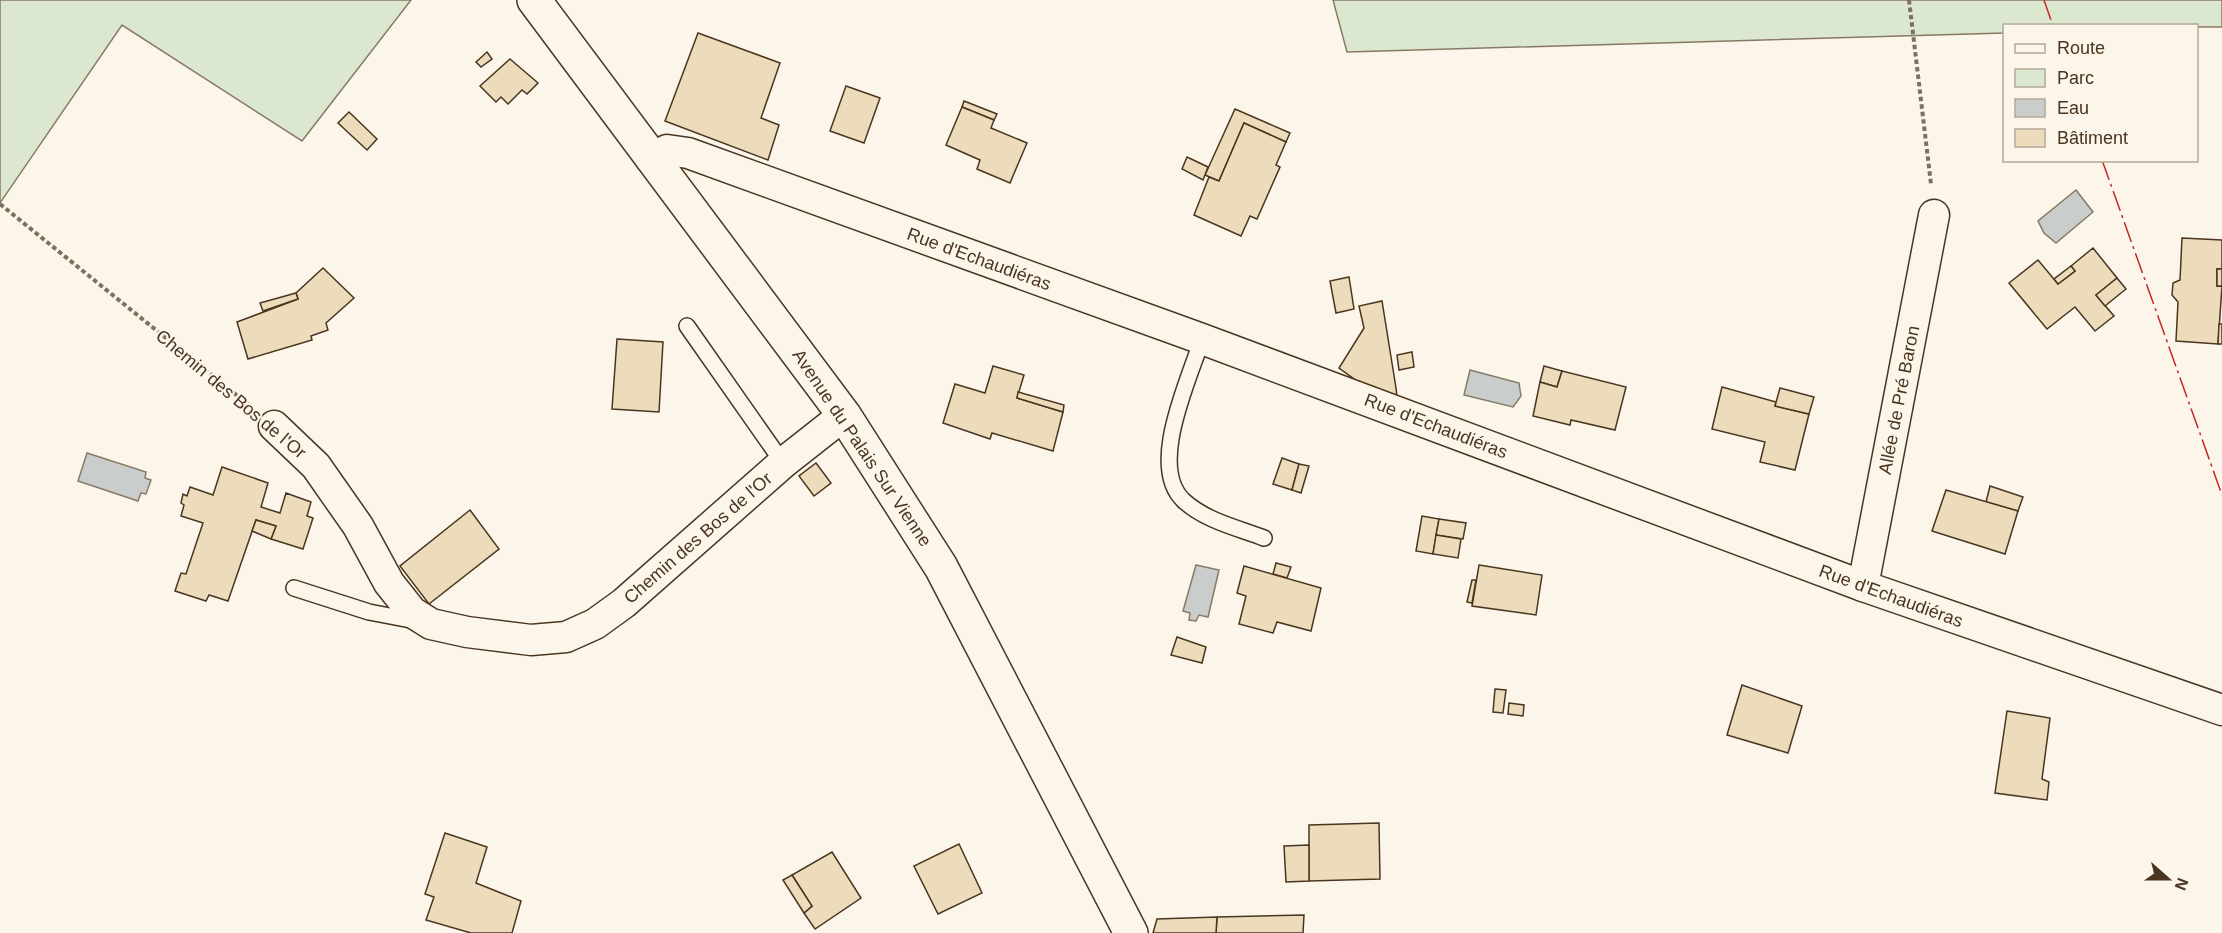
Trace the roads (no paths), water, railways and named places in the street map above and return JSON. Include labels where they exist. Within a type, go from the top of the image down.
[{"type":"main road","name":"Avenue du Palais Sur Vienne","points":[[534,0],[651,159],[753,290],[844,415],[941,567],[1131,933]]},
{"type":"street","name":"Rue d'Echaudiéras","points":[[651,159],[667,150],[688,153],[1202,339],[1863,586],[2222,710]]},
{"type":"street","name":"Allée de Pré Baron","points":[[1863,586],[1935,215]]},
{"type":"street","name":"Chemin des Bos de l'Or","points":[[274,426],[316,466],[358,526],[389,583],[412,612],[431,624],[467,632],[531,640],[566,638],[595,624],[624,603],[783,463],[844,415]]},
{"type":"lane","points":[[687,326],[783,463]]},
{"type":"lane","points":[[1202,339],[1173,428],[1169,460],[1171,484],[1185,501],[1211,518],[1264,538]]},
{"type":"lane","points":[[294,588],[369,612],[431,624]]},
{"type":"water","points":[[2076,190],[2093,212],[2056,243],[2044,233],[2038,221]]},
{"type":"water","points":[[1470,370],[1519,383],[1521,396],[1513,407],[1464,395]]},
{"type":"water","points":[[87,453],[146,472],[145,478],[151,480],[146,494],[141,493],[138,501],[78,481]]},
{"type":"water","points":[[1196,565],[1219,570],[1208,617],[1199,615],[1196,621],[1189,620],[1190,613],[1183,611]]}]
